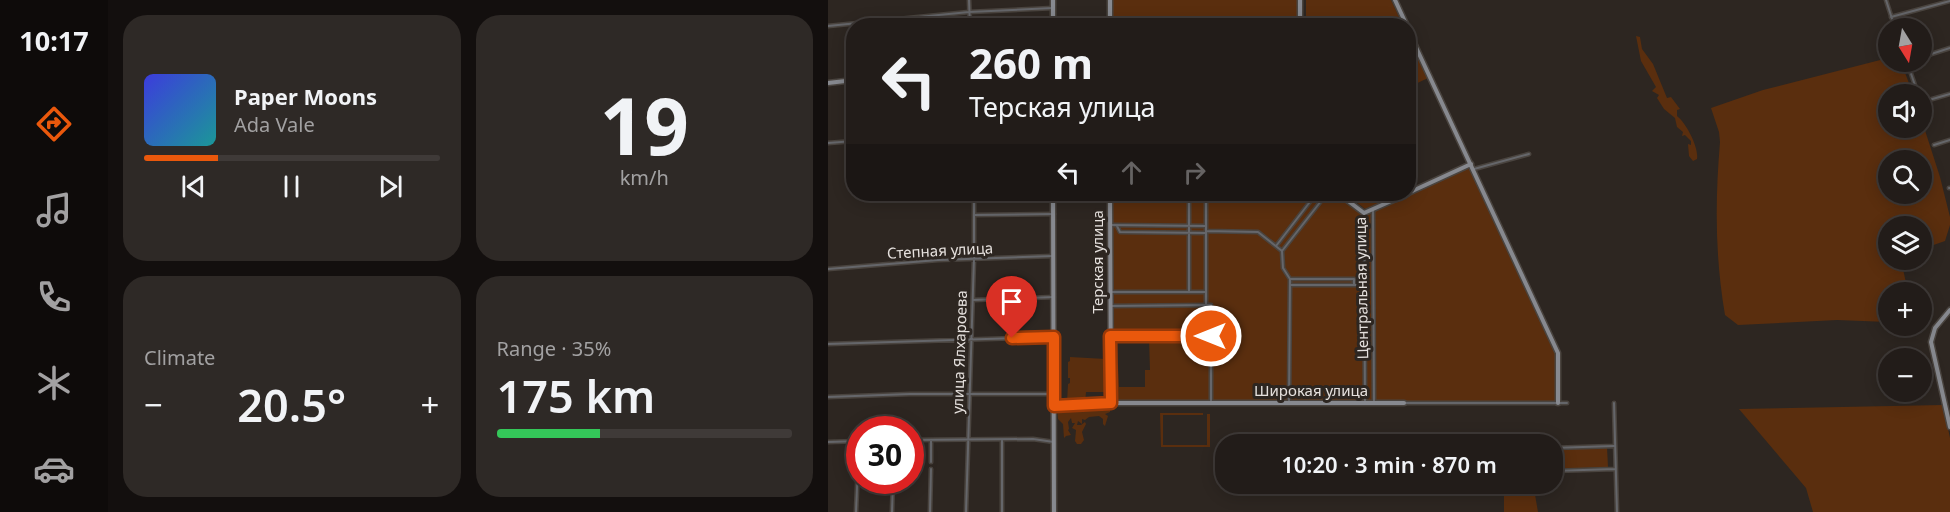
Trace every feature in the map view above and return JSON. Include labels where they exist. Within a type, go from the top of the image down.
[{"type":"street","points":[[969,0],[969,18]]},
{"type":"street","points":[[1053,0],[1053,18]]},
{"type":"street","points":[[1110,0],[1110,18]]},
{"type":"street","points":[[1300,0],[1300,18]]},
{"type":"street","points":[[1395,0],[1403,18]]},
{"type":"street","points":[[1886,0],[1891,17],[1950,1]]},
{"type":"street","points":[[909,18],[969,12],[1053,8]]},
{"type":"street","points":[[828,26],[846,24]]},
{"type":"street","points":[[1416,47],[1558,353],[1558,403]]},
{"type":"street","points":[[1932,54],[1950,48]]},
{"type":"street","points":[[828,82],[846,81]]},
{"type":"street","points":[[1932,99],[1950,93]]},
{"type":"street","points":[[1934,145],[1950,140]]},
{"type":"street","points":[[828,143],[846,142]]},
{"type":"street","points":[[1472,167],[1529,154]]},
{"type":"street","name":"Центральная улица","points":[[1416,190],[1472,167]]},
{"type":"street","name":"улица Ялхароева","points":[[966,512],[974,201]]},
{"type":"street","points":[[1053,201],[1054,512]]},
{"type":"street","name":"Терская улица","points":[[1110,201],[1111,403]]},
{"type":"street","points":[[1189,201],[1189,292]]},
{"type":"street","points":[[1206,201],[1206,305]]},
{"type":"street","points":[[1276,246],[1311,201]]},
{"type":"street","points":[[1289,403],[1290,279],[1283,268],[1282,251],[1321,201]]},
{"type":"street","name":"Центральная улица","points":[[1348,201],[1364,213]]},
{"type":"street","name":"Центральная улица","points":[[1364,213],[1390,201]]},
{"type":"street","name":"Центральная улица","points":[[1373,209],[1374,403]]},
{"type":"street","name":"Центральная улица","points":[[1364,213],[1365,403]]},
{"type":"street","points":[[974,215],[1054,214]]},
{"type":"street","points":[[1110,225],[1206,226]]},
{"type":"street","points":[[1117,225],[1120,232],[1258,232],[1282,251]]},
{"type":"street","name":"Степная улица","points":[[828,269],[974,258],[1054,256]]},
{"type":"street","points":[[1290,279],[1354,279],[1354,285]]},
{"type":"street","points":[[1290,285],[1364,285]]},
{"type":"street","points":[[1110,292],[1206,292]]},
{"type":"street","points":[[972,300],[1054,297]]},
{"type":"street","points":[[1110,306],[1211,305],[1211,403]]},
{"type":"street","points":[[1950,310],[1935,328],[1932,342],[1950,427]]},
{"type":"street","points":[[1110,336],[1211,336]]},
{"type":"street","points":[[828,344],[1054,337]]},
{"type":"street","points":[[828,397],[1054,394]]},
{"type":"street","name":"Широкая улица","points":[[1054,406],[1111,403],[1567,403]]},
{"type":"street","points":[[1614,403],[1617,512]]},
{"type":"street","points":[[1002,439],[1002,512]]},
{"type":"street","points":[[924,440],[1033,439],[1054,442]]},
{"type":"street","points":[[931,440],[931,462]]},
{"type":"street","points":[[828,442],[846,441]]},
{"type":"street","points":[[1563,448],[1614,446]]},
{"type":"street","points":[[930,512],[931,469]]},
{"type":"street","points":[[1563,471],[1615,469]]},
{"type":"street","points":[[856,512],[857,494]]},
{"type":"street","points":[[892,512],[893,494]]},
{"type":"shaded area","points":[[1110,0],[1300,0],[1300,18],[1110,18]]},
{"type":"shaded area","points":[[1306,0],[1391,0],[1400,18],[1306,18]]},
{"type":"shaded area","points":[[1636,36],[1640,37],[1642,49],[1653,64],[1667,98],[1671,97],[1680,109],[1677,110],[1677,116],[1688,130],[1696,148],[1697,159],[1693,161],[1689,156],[1688,144],[1691,145],[1691,141],[1685,135],[1682,136],[1683,132],[1677,127],[1675,118],[1664,109],[1657,98],[1659,95],[1652,91],[1656,87],[1641,61]]},
{"type":"shaded area","points":[[1416,52],[1428,78],[1416,83]]},
{"type":"shaded area","points":[[1878,61],[1878,72],[1905,72],[1909,84],[1878,84],[1878,138],[1927,138],[1931,150],[1878,150],[1878,204],[1932,204],[1932,152],[1950,217],[1950,225],[1945,241],[1932,246],[1932,216],[1878,216],[1878,270],[1903,270],[1906,282],[1878,282],[1878,322],[1837,320],[1738,325],[1725,315],[1719,272],[1717,229],[1720,142],[1711,108],[1763,90]]},
{"type":"shaded area","points":[[1471,164],[1558,353],[1558,403],[1111,403],[1110,365],[1118,365],[1119,387],[1145,387],[1145,370],[1150,370],[1149,339],[1118,340],[1118,343],[1110,343],[1110,201],[1348,201],[1364,213],[1390,201],[1416,201],[1416,189]]},
{"type":"shaded area","points":[[1355,201],[1385,201],[1365,209]]},
{"type":"shaded area","points":[[1070,357],[1106,359],[1105,392],[1086,392],[1085,403],[1067,402]]},
{"type":"shaded area","points":[[1943,405],[1950,438],[1950,512],[1813,512],[1806,488],[1739,409]]},
{"type":"shaded area","points":[[1089,406],[1110,409],[1110,412],[1105,414],[1108,416],[1105,426],[1103,419],[1099,416],[1082,419],[1082,424],[1078,421],[1077,425],[1081,425],[1085,422],[1086,424],[1082,432],[1084,440],[1081,444],[1077,444],[1076,430],[1072,428],[1075,423],[1072,423],[1071,418],[1068,422],[1068,430],[1071,435],[1064,438],[1063,424],[1058,419],[1057,407],[1063,410],[1066,408],[1076,410]]},
{"type":"shaded area","points":[[1160,413],[1203,413],[1203,415],[1163,415],[1163,445],[1207,445],[1207,414],[1210,414],[1210,447],[1161,447]]},
{"type":"shaded area","points":[[1607,447],[1608,467],[1563,469],[1563,449]]},
{"type":"shaded area","points":[[1504,494],[1535,494],[1538,512],[1504,512]]},
{"type":"route","points":[[1012,338],[1054,337],[1054,406],[1111,403],[1110,336],[1211,336]]}]
